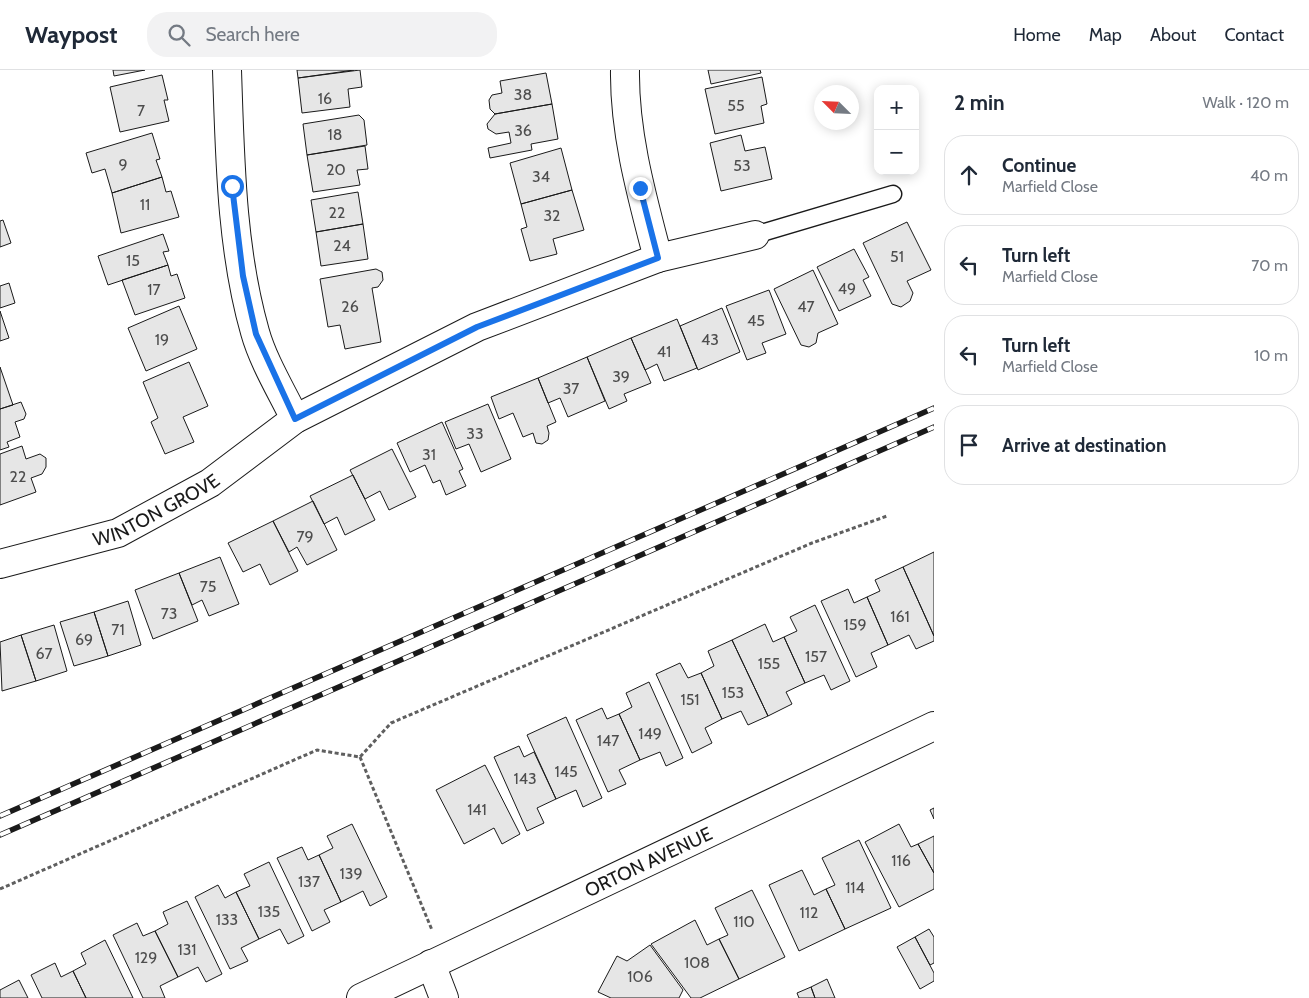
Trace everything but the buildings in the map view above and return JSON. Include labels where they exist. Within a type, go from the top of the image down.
[{"type":"street","points":[[227,70],[232,186],[243,276],[256,334],[295,419]]},
{"type":"street","points":[[625,70],[625,93],[640,188],[658,258]]},
{"type":"street","name":"WINTON GROVE","points":[[0,564],[118,534],[210,483],[295,419],[477,327],[658,258],[755,235]]},
{"type":"street","name":"ORTON AVENUE","points":[[361,998],[934,726]]},
{"type":"street","points":[[437,961],[444,998]]},
{"type":"lane","points":[[755,235],[893,194]]},
{"type":"path","points":[[360,757],[391,724],[812,543],[886,516]]},
{"type":"path","points":[[0,888],[317,750],[360,757]]},
{"type":"path","points":[[360,757],[437,961]]},
{"type":"railway","points":[[0,816],[934,408]]},
{"type":"railway","points":[[0,835],[934,427]]},
{"type":"route","points":[[232,186],[243,276],[256,334],[295,419],[477,327],[658,258],[640,188]]}]
